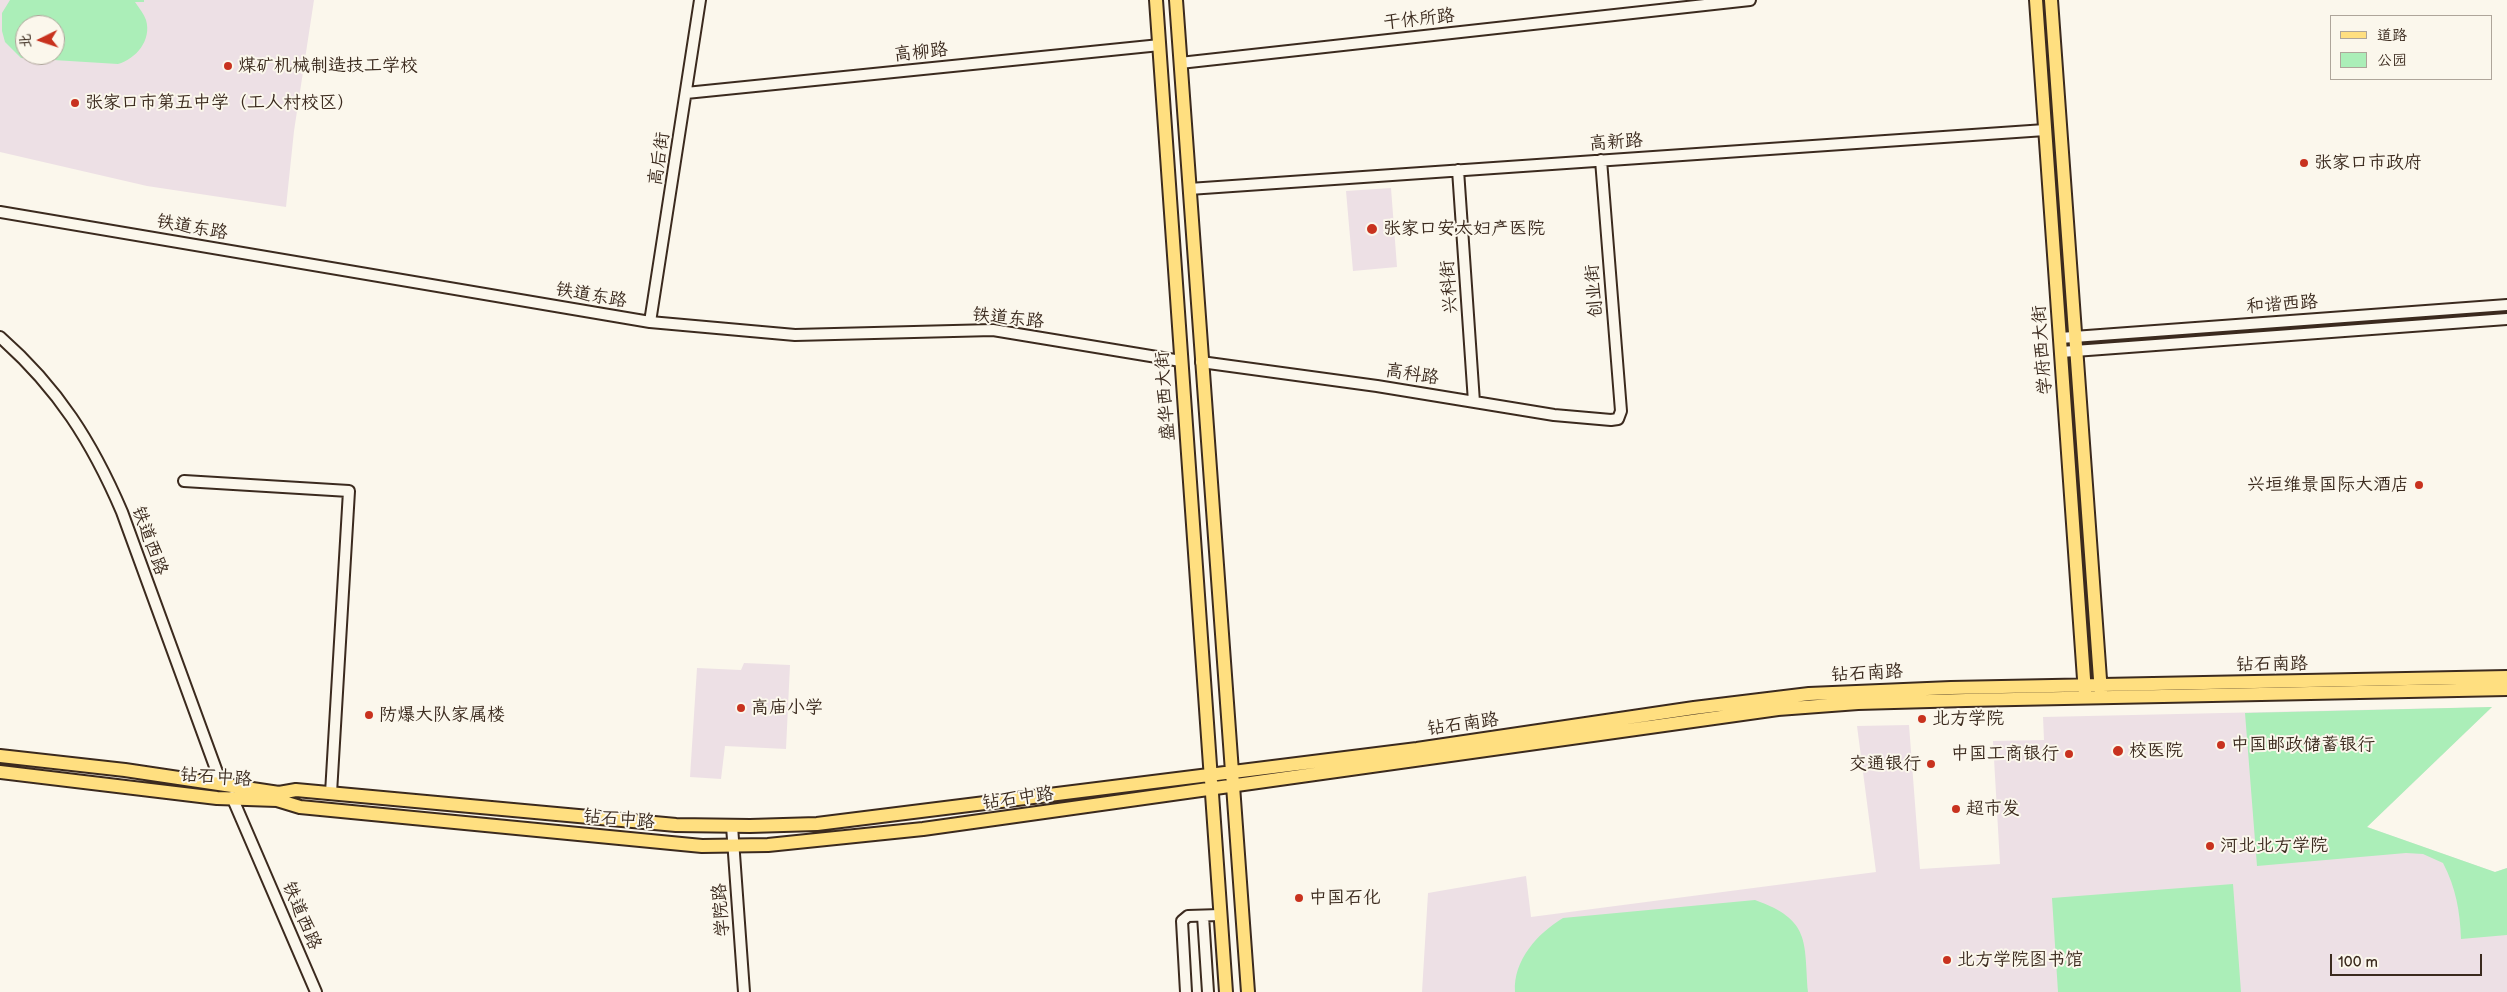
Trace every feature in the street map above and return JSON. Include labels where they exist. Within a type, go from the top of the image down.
[{"type":"main road","name":"盛华西大街","points":[[1156,0],[1226,992]]},
{"type":"main road","points":[[1176,0],[1248,992]]},
{"type":"main road","name":"学府西大街","points":[[2036,0],[2085,692]]},
{"type":"main road","name":"学府西大街","points":[[2051,0],[2101,692]]},
{"type":"main road","points":[[1195,572],[1217,570]]},
{"type":"main road","name":"钻石南路","points":[[2101,692],[2507,677]]},
{"type":"main road","name":"钻石南路","points":[[1233,771],[1417,749],[1694,708],[1809,694],[1951,688],[2101,692],[2507,688]]},
{"type":"main road","name":"钻石南路","points":[[1234,787],[1778,710],[1858,703],[2085,692]]},
{"type":"main road","name":"钻石中路","points":[[0,756],[221,783],[244,790],[279,793],[296,790],[676,825],[732,826],[817,824],[1233,771]]},
{"type":"main road","name":"钻石中路","points":[[0,772],[218,798],[277,800],[300,807],[702,846],[818,841],[1234,787]]},
{"type":"street","name":"高后街","points":[[650,322],[700,0]]},
{"type":"street","name":"干休所路","points":[[1180,63],[1750,0]]},
{"type":"street","name":"高柳路","points":[[686,93],[1160,45]]},
{"type":"street","name":"高新路","points":[[1189,189],[2045,130]]},
{"type":"street","name":"创业街","points":[[1601,160],[1621,411],[1618,419]]},
{"type":"street","name":"兴科街","points":[[1458,170],[1474,402]]},
{"type":"street","name":"铁道东路","points":[[0,212],[650,322],[795,334],[993,330],[1181,361]]},
{"type":"street","name":"和谐西路","points":[[2060,338],[2507,305]]},
{"type":"street","name":"和谐西路","points":[[2061,352],[2507,319]]},
{"type":"street","name":"铁道西路","points":[[0,337],[52,388],[89,443],[105,474],[122,512],[221,783]]},
{"type":"street","name":"高科路","points":[[1201,362],[1377,386],[1554,415],[1618,419]]},
{"type":"street","points":[[184,481],[349,491],[331,793]]},
{"type":"street","name":"铁道西路","points":[[232,797],[316,992]]},
{"type":"street","name":"学院路","points":[[732,826],[744,992]]},
{"type":"street","points":[[1186,992],[1182,921],[1188,916],[1220,915]]},
{"type":"street","points":[[1203,916],[1208,992]]},
{"type":"shaded area","points":[[0,0],[314,0],[294,131],[286,207],[147,186],[0,152]]},
{"type":"shaded area","name":"张家口安太妇产医院","points":[[1391,188],[1397,267],[1353,271],[1346,191]]},
{"type":"shaded area","name":"高庙小学","points":[[744,663],[790,665],[786,749],[725,746],[721,779],[690,777],[697,668],[741,670]]},
{"type":"shaded area","name":"河北北方学院","points":[[2492,707],[2367,827],[2495,872],[2507,868],[2507,992],[1422,992],[1428,893],[1526,876],[1531,917],[1876,872],[1857,726],[1909,725],[1920,869],[2000,864],[1993,741],[2044,740],[2043,717]]},
{"type":"green space","points":[[10,0],[144,0],[144,2],[135,2],[146,20],[147,35],[145,41],[131,58],[118,64],[65,61],[65,15],[15,15],[15,52],[5,42],[2,31],[2,13]]},
{"type":"green space","points":[[2492,707],[2367,827],[2495,872],[2507,868],[2507,935],[2461,939],[2460,919],[2456,900],[2451,881],[2443,863],[2423,854],[2406,853],[2257,866],[2245,713]]},
{"type":"green space","points":[[2233,884],[2241,992],[2058,992],[2052,898]]},
{"type":"green space","points":[[1755,900],[1786,916],[1795,924],[1801,934],[1806,959],[1808,992],[1515,992],[1515,980],[1523,958],[1545,931],[1563,918]]},
{"type":"place","name":"煤矿机械制造技工学校","points":[[228,66]]},
{"type":"place","name":"张家口市第五中学（工人村校区）","points":[[75,103]]},
{"type":"place","name":"张家口市政府","points":[[2304,163]]},
{"type":"place","name":"张家口安太妇产医院","points":[[1372,229]]},
{"type":"place","name":"兴垣维景国际大酒店","points":[[2419,485]]},
{"type":"place","name":"高庙小学","points":[[741,708]]},
{"type":"place","name":"防爆大队家属楼","points":[[369,715]]},
{"type":"place","name":"北方学院","points":[[1922,719]]},
{"type":"place","name":"中国邮政储蓄银行","points":[[2221,745]]},
{"type":"place","name":"校医院","points":[[2118,751]]},
{"type":"place","name":"中国工商银行","points":[[2069,754]]},
{"type":"place","name":"交通银行","points":[[1931,764]]},
{"type":"place","name":"超市发","points":[[1956,809]]},
{"type":"place","name":"河北北方学院","points":[[2210,846]]},
{"type":"place","name":"中国石化","points":[[1299,898]]},
{"type":"place","name":"北方学院图书馆","points":[[1947,960]]}]
